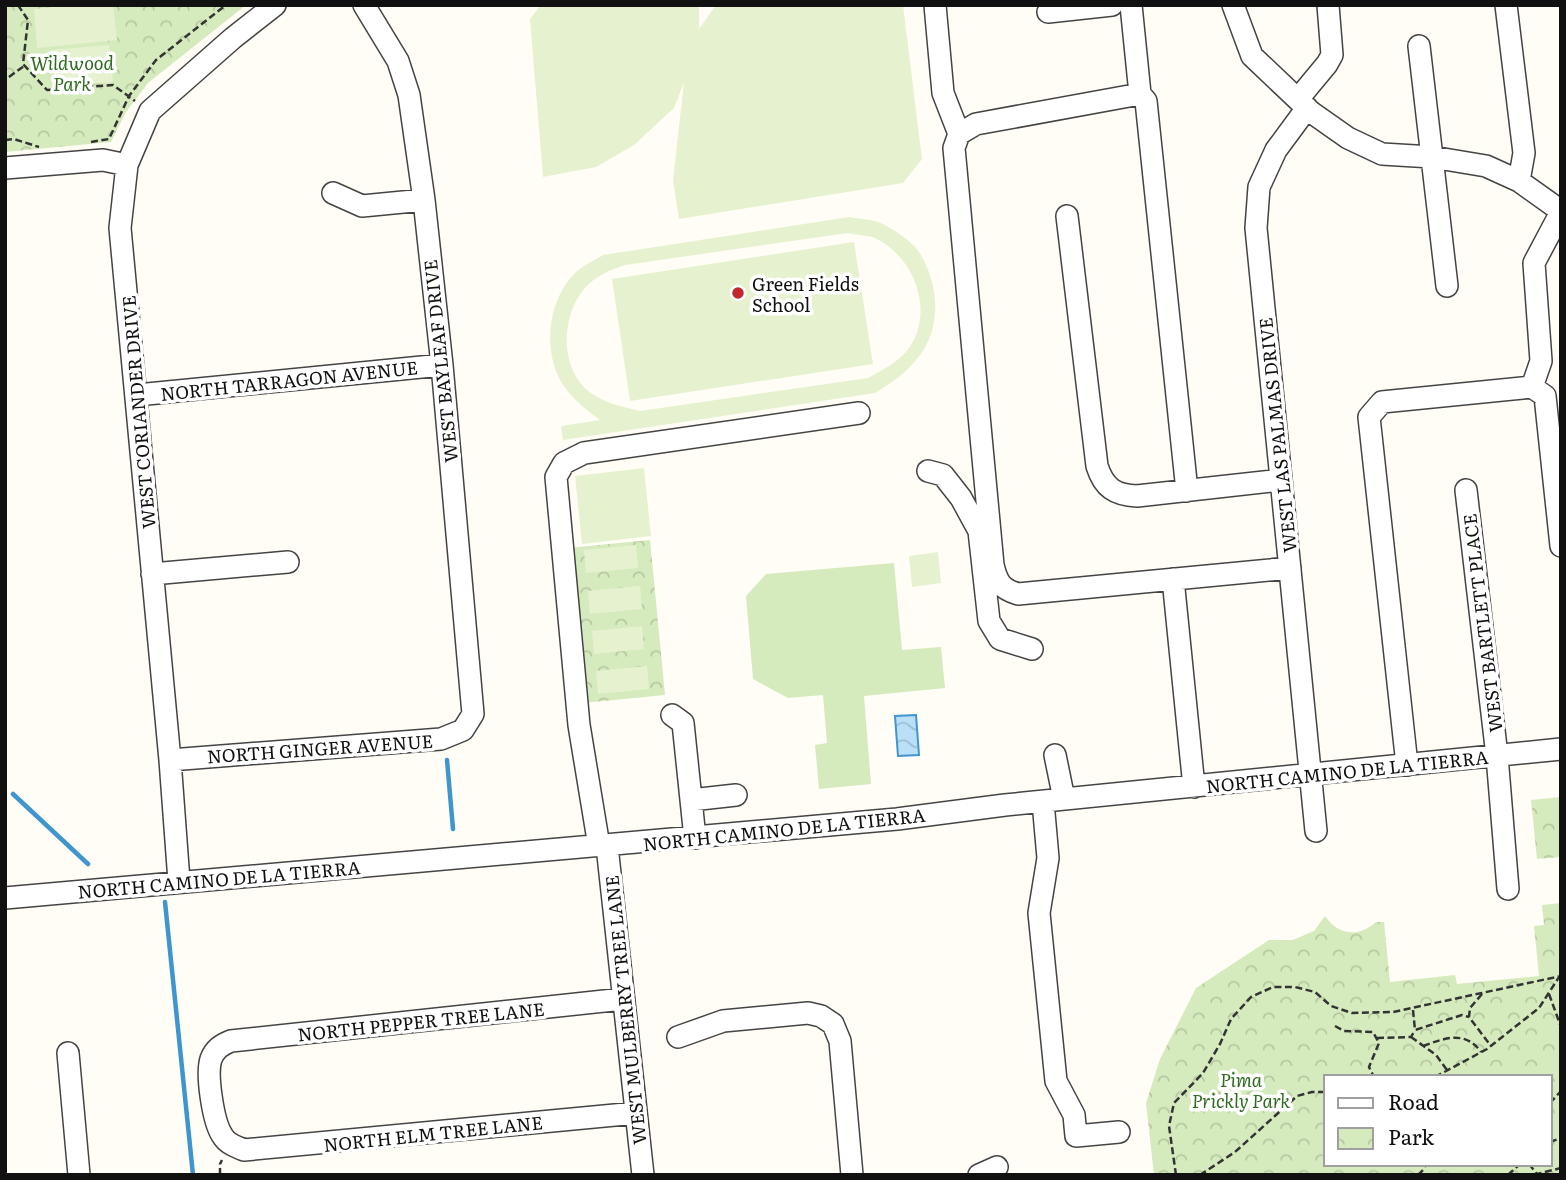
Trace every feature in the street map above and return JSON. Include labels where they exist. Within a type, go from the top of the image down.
[{"type":"street","name":"WEST CORIANDER DRIVE","points":[[178,881],[170,760],[120,229],[127,165],[150,111],[275,5]]},
{"type":"street","name":"WEST BAYLEAF DRIVE","points":[[363,5],[398,61],[409,95],[424,200],[442,365],[474,708],[467,732]]},
{"type":"street","points":[[935,5],[943,93],[958,134],[954,148],[996,581],[1006,591],[1018,594],[1290,568]]},
{"type":"street","points":[[1048,12],[1112,5]]},
{"type":"street","points":[[1131,5],[1140,94],[1146,102],[1187,491]]},
{"type":"street","points":[[1233,5],[1252,55],[1302,104],[1348,138],[1382,154],[1432,157],[1486,166],[1519,181],[1560,209],[1534,263],[1541,361],[1532,387]]},
{"type":"street","name":"WEST LAS PALMAS DRIVE","points":[[1316,831],[1256,228],[1259,187],[1276,150],[1332,55],[1328,5]]},
{"type":"street","points":[[1506,5],[1524,153],[1519,181]]},
{"type":"street","points":[[1419,47],[1447,286]]},
{"type":"street","points":[[958,134],[976,124],[1140,94]]},
{"type":"street","points":[[5,169],[103,160],[127,165]]},
{"type":"street","points":[[332,193],[362,206],[424,200]]},
{"type":"street","points":[[1067,216],[1097,466],[1105,484],[1105,495],[1137,496],[1281,480]]},
{"type":"street","name":"NORTH TARRAGON AVENUE","points":[[137,395],[442,365]]},
{"type":"street","points":[[1407,765],[1370,417],[1382,402],[1532,387],[1545,396],[1561,546]]},
{"type":"street","name":"WEST MULBERRY TREE LANE","points":[[643,1175],[603,846],[579,724],[556,477],[564,463],[584,453],[859,413]]},
{"type":"street","points":[[928,471],[943,475],[961,498],[979,531],[989,621],[1000,639],[1032,649]]},
{"type":"street","name":"WEST BARTLETT PLACE","points":[[1466,490],[1497,756],[1508,888]]},
{"type":"street","points":[[152,573],[288,562]]},
{"type":"street","points":[[1173,579],[1194,787]]},
{"type":"street","points":[[672,715],[683,723],[695,838]]},
{"type":"street","name":"NORTH GINGER AVENUE","points":[[170,760],[441,739],[467,732]]},
{"type":"street","name":"NORTH CAMINO DE LA TIERRA","points":[[5,898],[897,819],[1561,749]]},
{"type":"street","points":[[1055,755],[1054,801],[1040,914],[1056,1081],[1074,1115],[1076,1136],[1119,1132]]},
{"type":"street","points":[[691,800],[736,795]]},
{"type":"street","name":"NORTH PEPPER TREE LANE","points":[[231,1145],[222,1137],[214,1108],[210,1063],[219,1046],[231,1041],[623,999]]},
{"type":"street","points":[[678,1037],[723,1021],[808,1013],[832,1014],[840,1041],[852,1175]]},
{"type":"street","points":[[68,1053],[79,1175]]},
{"type":"street","name":"NORTH ELM TREE LANE","points":[[231,1145],[244,1150],[259,1150],[636,1113]]},
{"type":"path","points":[[18,5],[28,20],[23,64],[47,90],[113,85],[141,105]]},
{"type":"path","points":[[83,143],[109,139],[129,96],[156,60],[226,5]]},
{"type":"path","points":[[9,77],[24,66]]},
{"type":"path","points":[[5,140],[14,139],[45,148]]},
{"type":"path","points":[[1438,1075],[1491,1046],[1539,1008],[1560,976]]},
{"type":"path","points":[[1176,1175],[1169,1126],[1174,1103],[1203,1073],[1231,1019],[1251,997],[1273,986],[1295,987],[1315,992],[1331,1006],[1352,1013],[1393,1012],[1560,976]]},
{"type":"path","points":[[1548,992],[1561,1027]]},
{"type":"path","points":[[1469,1017],[1470,1008],[1482,994]]},
{"type":"path","points":[[1411,1037],[1415,1030],[1413,1008]]},
{"type":"path","points":[[1415,1030],[1462,1015],[1469,1017],[1491,1046]]},
{"type":"path","points":[[1335,1026],[1345,1031],[1373,1032],[1378,1043],[1369,1067],[1373,1075]]},
{"type":"path","points":[[1376,1038],[1411,1037],[1445,1064],[1447,1070]]},
{"type":"path","points":[[1423,1046],[1460,1037],[1474,1042],[1481,1052]]},
{"type":"path","points":[[1200,1175],[1235,1152],[1297,1096],[1324,1092]]},
{"type":"path","points":[[1531,1166],[1537,1174],[1561,1168]]},
{"type":"green space","name":"Wildwood Park","points":[[5,5],[246,5],[148,83],[126,112],[111,142],[5,152]]},
{"type":"green space","points":[[113,5],[117,40],[37,48],[34,9]]},
{"type":"green space","points":[[699,5],[699,29],[716,5],[903,5],[922,159],[903,183],[679,219],[673,180],[684,82],[674,108],[634,145],[596,167],[543,177],[530,19],[539,7]]},
{"type":"green space","points":[[109,45],[113,82],[54,87],[51,50]]},
{"type":"green space","points":[[849,217],[873,221],[896,232],[919,252],[931,278],[934,321],[931,334],[917,359],[903,374],[875,393],[563,440],[561,426],[600,420],[572,396],[559,378],[551,351],[551,322],[567,283],[579,269],[603,255]],"holes":[[[848,233],[875,238],[900,257],[916,284],[920,300],[918,331],[911,345],[897,360],[868,378],[640,411],[599,398],[583,385],[574,373],[567,345],[567,329],[571,315],[584,289],[603,274],[625,265]]]},
{"type":"green space","points":[[854,242],[873,364],[630,401],[612,279]]},
{"type":"green space","points":[[644,468],[651,536],[582,544],[575,476]]},
{"type":"green space","points":[[650,540],[665,695],[583,703],[568,548]]},
{"type":"green space","points":[[636,545],[638,568],[586,573],[584,550]]},
{"type":"green space","points":[[938,552],[941,583],[912,587],[909,556]]},
{"type":"green space","points":[[894,563],[902,650],[941,647],[945,688],[864,696],[871,784],[819,789],[815,745],[827,743],[823,695],[788,698],[753,679],[746,596],[766,574]]},
{"type":"green space","points":[[640,586],[642,609],[590,614],[588,591]]},
{"type":"green space","points":[[642,626],[644,649],[594,654],[592,631]]},
{"type":"green space","points":[[647,666],[649,689],[598,694],[596,671]]},
{"type":"green space","points":[[1561,797],[1561,857],[1537,859],[1531,800]]},
{"type":"green space","name":"Pima Prickly Park","points":[[1561,903],[1561,1175],[1154,1175],[1146,1103],[1160,1059],[1196,988],[1269,940],[1293,940],[1314,931],[1325,916],[1336,927],[1349,932],[1362,930],[1376,922],[1384,922],[1390,982],[1455,975],[1457,984],[1539,976],[1534,926],[1544,925],[1542,905]]},
{"type":"water","points":[[916,715],[919,755],[898,756],[895,716]]},
{"type":"waterway","points":[[447,760],[453,829]]},
{"type":"waterway","points":[[13,794],[88,864]]},
{"type":"waterway","points":[[165,902],[193,1175]]},
{"type":"place","name":"Green Fields School","points":[[738,293]]}]
